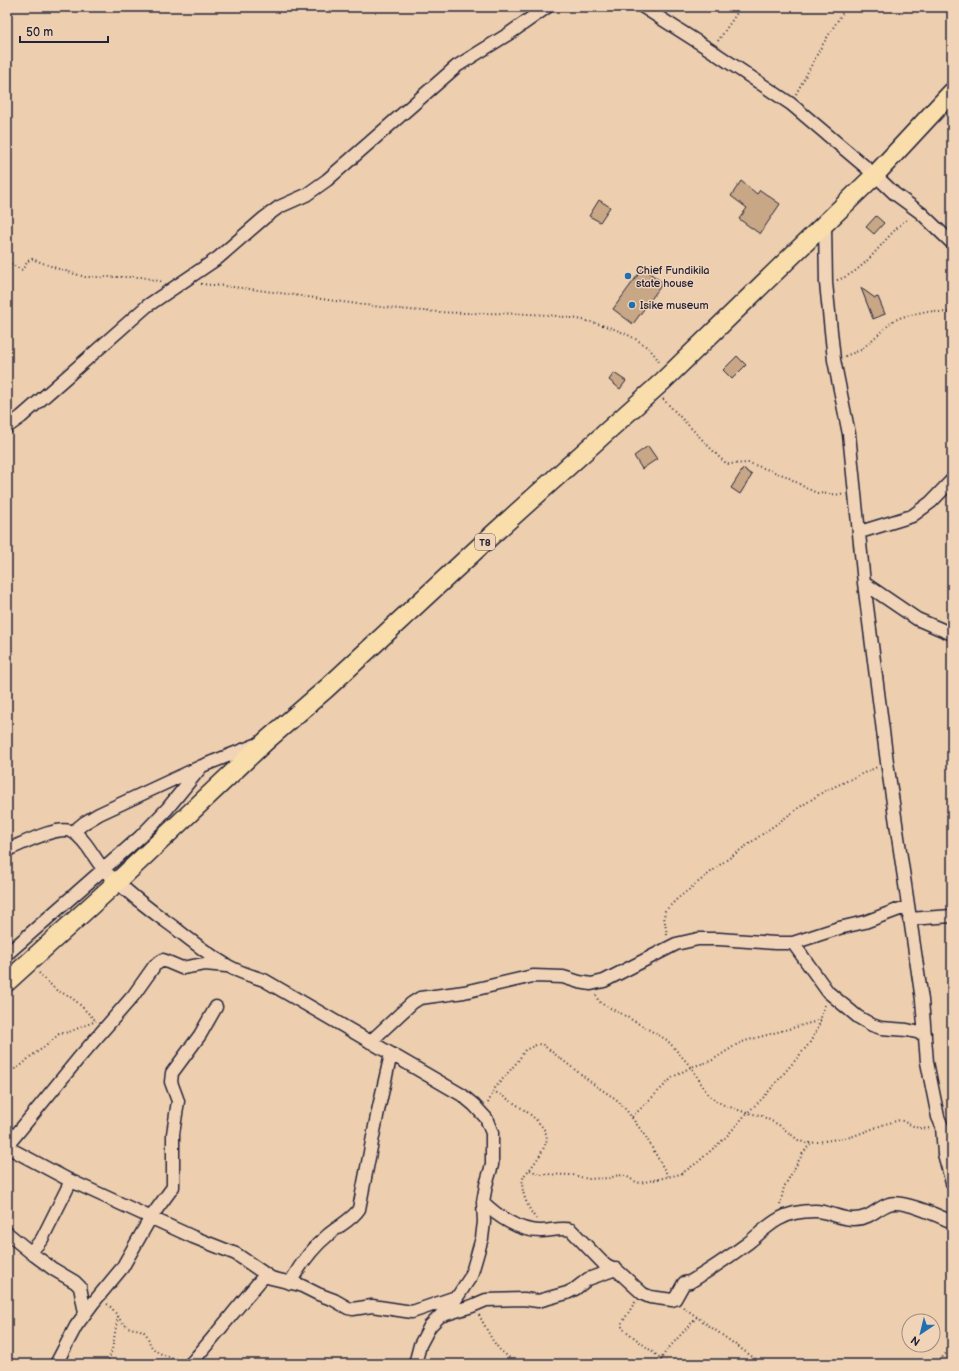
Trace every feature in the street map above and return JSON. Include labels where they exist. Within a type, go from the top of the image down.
[{"type":"highway","name":"T8","points":[[7,982],[117,882],[266,741],[327,688],[491,536],[658,385],[876,175],[952,92]]},
{"type":"street","points":[[7,427],[21,417],[140,311],[218,258],[279,207],[306,195],[327,180],[457,66],[510,33],[547,7]]},
{"type":"street","points":[[643,7],[791,104],[876,175],[895,194],[921,213],[952,243]]},
{"type":"street","points":[[825,225],[826,283],[834,360],[844,402],[849,434],[864,583],[887,762],[922,1000],[927,1062],[938,1118],[942,1126],[944,1154],[952,1183]]},
{"type":"street","points":[[860,532],[912,516],[931,502],[952,480]]},
{"type":"street","points":[[864,583],[917,619],[952,634]]},
{"type":"street","points":[[73,832],[99,814],[202,766],[266,741]]},
{"type":"street","points":[[7,954],[140,837],[167,809],[202,766]]},
{"type":"street","points":[[7,850],[46,834],[64,830],[73,832],[86,845],[103,869],[138,901],[206,952],[230,967],[264,980],[462,1095],[486,1118],[492,1133],[493,1155],[483,1202],[484,1222],[482,1238],[470,1276],[454,1302],[430,1326],[420,1345],[414,1363]]},
{"type":"street","points":[[370,1042],[412,1003],[420,998],[464,992],[533,976],[563,977],[591,984],[604,981],[676,944],[698,939],[719,938],[775,943],[793,943],[838,928],[865,922],[908,906]]},
{"type":"street","points":[[909,919],[952,916]]},
{"type":"street","points":[[793,943],[828,992],[858,1017],[881,1028],[907,1030],[925,1034]]},
{"type":"street","points":[[230,967],[212,964],[182,968],[162,960],[155,965],[133,996],[100,1024],[78,1059],[7,1146],[72,1181],[193,1237],[236,1254],[271,1278],[300,1285],[348,1308],[354,1309],[372,1306],[412,1312],[456,1297]]},
{"type":"street","points":[[56,1364],[76,1326],[97,1297],[122,1268],[151,1217],[173,1186],[173,1134],[178,1101],[171,1082],[172,1073],[200,1035],[216,1007]]},
{"type":"street","points":[[290,1283],[300,1265],[320,1242],[354,1215],[359,1209],[378,1111],[392,1054]]},
{"type":"street","points":[[30,1252],[42,1239],[72,1181]]},
{"type":"street","points":[[483,1202],[491,1210],[522,1228],[539,1231],[566,1229],[572,1232],[604,1264],[616,1270],[642,1293],[650,1297],[670,1300],[675,1299],[684,1283],[690,1282],[724,1261],[779,1219],[791,1214],[816,1211],[853,1219],[869,1216],[890,1203],[897,1203],[904,1204],[952,1222]]},
{"type":"street","points":[[7,1233],[30,1252],[53,1269],[75,1282],[80,1287],[86,1313]]},
{"type":"street","points":[[439,1316],[486,1300],[524,1299],[538,1301],[567,1293],[588,1279],[616,1270]]},
{"type":"street","points":[[191,1364],[265,1275]]},
{"type":"path","points":[[712,51],[741,7]]},
{"type":"path","points":[[791,104],[820,49],[846,7]]},
{"type":"path","points":[[826,283],[843,278],[854,271],[863,264],[907,219],[921,213]]},
{"type":"path","points":[[7,262],[22,270],[28,261],[34,260],[59,270],[85,277],[142,277],[177,286],[199,284],[229,286],[383,307],[432,312],[540,315],[586,321],[626,334],[654,352],[660,363],[658,385],[719,457],[727,464],[749,463],[786,476],[817,493],[855,495]]},
{"type":"path","points":[[834,360],[861,350],[893,321],[902,317],[927,311],[952,313]]},
{"type":"path","points":[[670,947],[664,917],[665,911],[677,899],[721,864],[800,807],[823,792],[887,762]]},
{"type":"path","points":[[25,966],[42,975],[56,990],[77,1002],[100,1024]]},
{"type":"path","points":[[591,984],[598,1000],[602,1004],[667,1040],[691,1067],[706,1093],[716,1101],[747,1113],[760,1115],[779,1125],[798,1140],[805,1143],[851,1136],[900,1120],[918,1129],[942,1126]]},
{"type":"path","points":[[530,1170],[539,1174],[573,1175],[588,1180],[622,1176],[637,1182],[681,1174],[698,1162],[726,1138],[747,1113],[763,1098],[809,1044],[821,1020],[828,992]]},
{"type":"path","points":[[632,1117],[666,1083],[691,1067],[711,1061],[745,1041],[821,1020]]},
{"type":"path","points":[[7,1072],[23,1064],[46,1046],[58,1034],[100,1024]]},
{"type":"path","points":[[486,1118],[487,1104],[493,1091],[518,1061],[525,1050],[541,1044],[546,1046],[596,1086],[616,1099],[632,1117],[646,1137],[668,1176]]},
{"type":"path","points":[[493,1091],[506,1098],[537,1121],[542,1126],[546,1134],[547,1141],[536,1161],[524,1176],[523,1184],[528,1206],[540,1224],[556,1230]]},
{"type":"path","points":[[779,1219],[783,1189],[803,1153],[812,1143]]},
{"type":"path","points":[[642,1293],[622,1323],[622,1328],[668,1364]]},
{"type":"path","points":[[97,1297],[110,1306],[128,1327],[137,1328],[146,1334],[151,1345],[157,1352],[191,1364]]},
{"type":"path","points":[[670,1300],[688,1309],[754,1358],[765,1364]]},
{"type":"path","points":[[474,1305],[493,1342],[517,1364]]},
{"type":"path","points":[[106,1364],[112,1350],[114,1331],[118,1317]]},
{"type":"path","points":[[658,1364],[666,1351],[697,1317]]},
{"type":"path","points":[[938,1364],[944,1355],[952,1349]]},
{"type":"building","points":[[741,181],[757,194],[760,190],[780,204],[760,234],[739,219],[747,208],[731,196]]},
{"type":"building","points":[[599,200],[610,207],[600,222],[589,216]]},
{"type":"building","points":[[876,216],[884,223],[874,234],[866,227]]},
{"type":"building","points":[[643,268],[663,283],[633,324],[613,309]]},
{"type":"building","points":[[861,288],[875,298],[878,297],[885,314],[873,319]]},
{"type":"building","points":[[737,356],[746,365],[732,379],[723,370]]},
{"type":"building","points":[[614,373],[626,381],[620,389],[609,380]]},
{"type":"building","points":[[648,446],[657,459],[642,469],[634,456]]},
{"type":"building","points":[[743,469],[752,475],[740,494],[731,488]]},
{"type":"place","name":"Chief Fundikila state house","points":[[628,276]]},
{"type":"place","name":"Isike museum","points":[[632,305]]}]
